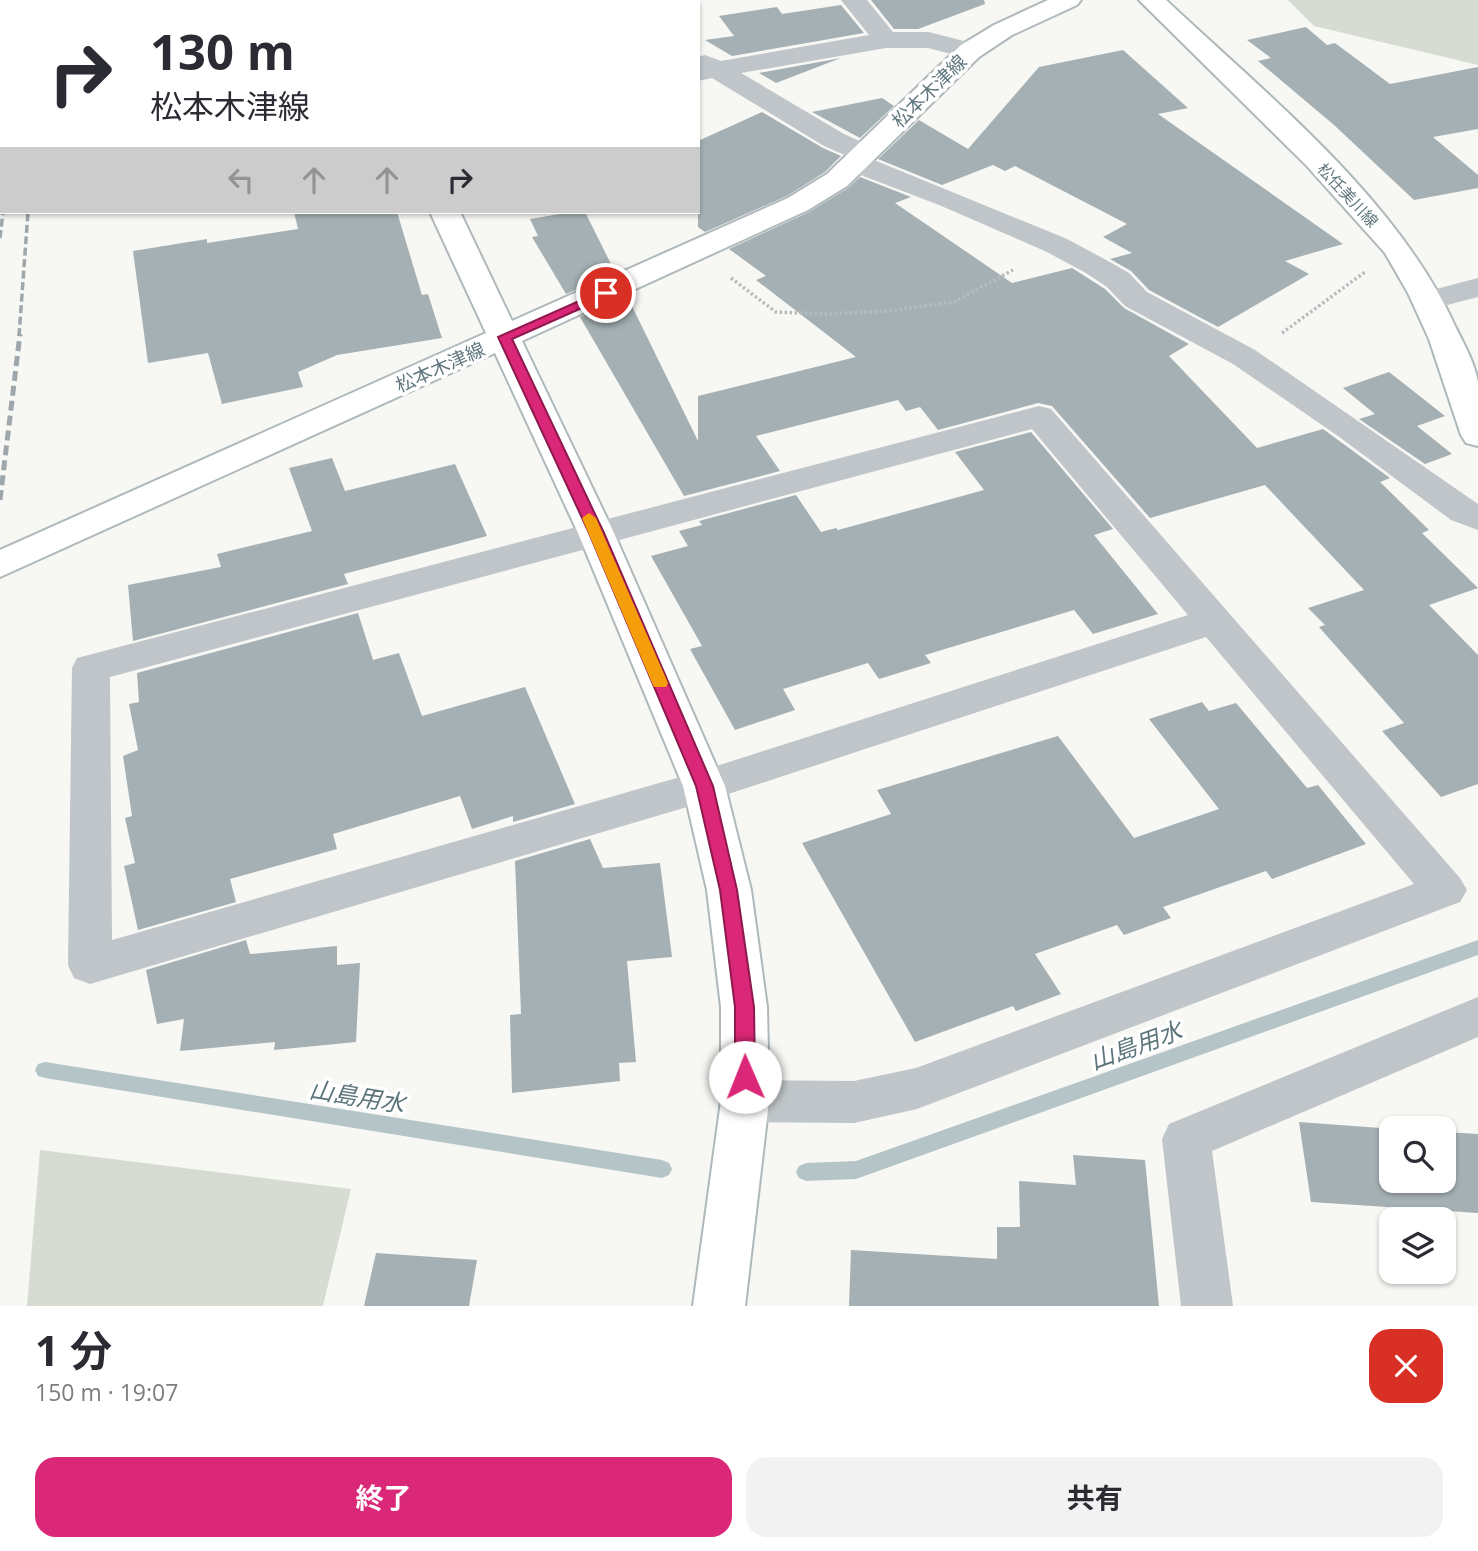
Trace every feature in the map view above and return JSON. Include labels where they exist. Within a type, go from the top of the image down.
[{"type":"main road","name":"松本木津線","points":[[0,565],[696,252],[819,193],[860,158],[970,51],[1003,30],[1068,0]]},
{"type":"main road","name":"松任美川線","points":[[1152,0],[1363,208],[1397,250],[1428,301],[1451,351],[1478,435]]},
{"type":"main road","points":[[446,214],[596,533],[704,786],[729,890],[744,1007],[745,1101],[719,1306]]},
{"type":"street","points":[[854,0],[886,40]]},
{"type":"street","points":[[704,67],[886,40],[929,40],[970,51]]},
{"type":"street","points":[[704,67],[834,140],[860,158],[899,178],[1056,245],[1118,280],[1136,299],[1227,348],[1350,429],[1464,512],[1478,518]]},
{"type":"street","points":[[1428,301],[1478,287]]},
{"type":"street","points":[[745,1101],[854,1102],[917,1088],[1445,890],[1215,620],[1039,415],[91,668],[90,965],[704,786],[1215,620]]},
{"type":"street","points":[[1207,1306],[1185,1139],[1478,1016]]},
{"type":"path","points":[[696,252],[776,312],[823,314],[889,311],[954,302],[1056,245]]},
{"type":"path","points":[[1227,348],[1269,342],[1343,286],[1397,250]]},
{"type":"shaded area","points":[[1288,0],[1478,0],[1478,65],[1314,26]]},
{"type":"shaded area","points":[[40,1150],[351,1189],[323,1306],[27,1306]]},
{"type":"building","points":[[871,0],[984,0],[985,4],[918,29],[894,29]]},
{"type":"building","points":[[841,5],[864,33],[732,56],[705,40],[734,36],[719,16],[777,7],[782,14]]},
{"type":"building","points":[[1306,27],[1327,45],[1335,43],[1390,84],[1478,67],[1478,129],[1433,137],[1478,175],[1478,188],[1414,200],[1334,125],[1258,61],[1271,58],[1247,40]]},
{"type":"building","points":[[1123,50],[1188,108],[1158,114],[1343,244],[1285,261],[1309,274],[1218,327],[1149,290],[1131,271],[1110,259],[1132,253],[1103,237],[1127,224],[1015,166],[1005,171],[993,165],[942,185],[878,159],[919,120],[968,149],[1039,67]]},
{"type":"building","points":[[841,58],[776,83],[759,73]]},
{"type":"building","points":[[882,98],[894,106],[860,138],[812,112]]},
{"type":"building","points":[[762,112],[841,156],[825,172],[787,196],[705,232],[698,227],[700,140]]},
{"type":"building","points":[[860,177],[911,197],[895,203],[1012,283],[1072,268],[1105,289],[1124,308],[1189,344],[1169,356],[1257,448],[1323,429],[1390,478],[1380,482],[1429,530],[1422,533],[1478,588],[1429,605],[1478,655],[1478,784],[1441,797],[1382,731],[1404,723],[1319,627],[1325,625],[1308,608],[1364,590],[1265,485],[1150,518],[1052,406],[1038,403],[938,430],[920,407],[906,411],[898,400],[756,436],[780,471],[684,496],[580,317],[627,296],[698,441],[698,396],[856,357],[756,280],[766,276],[729,249],[809,212],[848,188]]},
{"type":"building","points":[[294,214],[398,214],[422,295],[428,294],[442,338],[337,355],[298,372],[303,387],[222,404],[208,353],[148,363],[133,251],[207,239],[207,243],[298,229]]},
{"type":"building","points":[[560,214],[586,214],[615,272],[566,294],[532,237],[538,236],[530,219]]},
{"type":"building","points":[[1389,372],[1445,416],[1417,426],[1452,454],[1425,464],[1359,419],[1375,414],[1343,388]]},
{"type":"building","points":[[1031,432],[1113,529],[1094,535],[1158,614],[1093,634],[1074,610],[925,655],[931,663],[879,679],[868,663],[783,689],[795,710],[735,730],[690,649],[702,646],[651,556],[688,546],[679,531],[702,525],[699,521],[796,495],[821,532],[836,528],[838,530],[984,490],[955,452]]},
{"type":"building","points":[[332,458],[345,491],[455,464],[487,536],[344,574],[348,584],[133,641],[128,585],[221,567],[217,554],[312,531],[289,468]]},
{"type":"building","points":[[358,613],[373,660],[399,653],[422,716],[525,687],[575,804],[513,822],[513,816],[472,829],[460,796],[333,834],[337,849],[230,879],[236,902],[138,930],[124,866],[135,863],[125,818],[132,816],[123,756],[138,750],[129,704],[139,702],[137,673]]},
{"type":"building","points":[[1202,702],[1209,711],[1236,703],[1307,788],[1318,785],[1366,844],[1272,879],[1266,871],[1163,907],[1171,918],[1124,935],[1117,925],[1035,954],[1061,994],[1016,1011],[1013,1006],[915,1042],[802,843],[891,814],[877,790],[1058,736],[1134,838],[1219,809],[1149,719]]},
{"type":"building","points":[[590,839],[603,868],[660,863],[672,957],[627,961],[636,1062],[619,1063],[620,1081],[512,1093],[510,1015],[521,1014],[515,861]]},
{"type":"building","points":[[246,940],[250,954],[337,946],[337,965],[360,963],[356,1042],[274,1050],[275,1042],[180,1051],[184,1019],[157,1024],[146,970]]},
{"type":"building","points":[[1299,1122],[1379,1128],[1379,1193],[1456,1193],[1456,1133],[1478,1134],[1478,1213],[1456,1212],[1456,1207],[1387,1207],[1311,1202]]},
{"type":"building","points":[[1073,1155],[1145,1160],[1159,1306],[849,1306],[851,1250],[997,1259],[997,1227],[1020,1227],[1019,1181],[1076,1185]]},
{"type":"building","points":[[376,1253],[477,1260],[469,1306],[364,1306]]},
{"type":"waterway","name":"山島用水","points":[[806,1172],[856,1170],[1478,947]]},
{"type":"waterway","name":"山島用水","points":[[45,1070],[662,1169]]},
{"type":"railway","points":[[0,238],[3,214]]},
{"type":"railway","points":[[19,336],[28,214]]},
{"type":"railway","points":[[0,500],[20,334]]},
{"type":"slow traffic","points":[[589,518],[660,683]]},
{"type":"route","points":[[606,293],[505,337],[596,533],[704,786],[729,890],[744,1007],[745,1077]]}]
